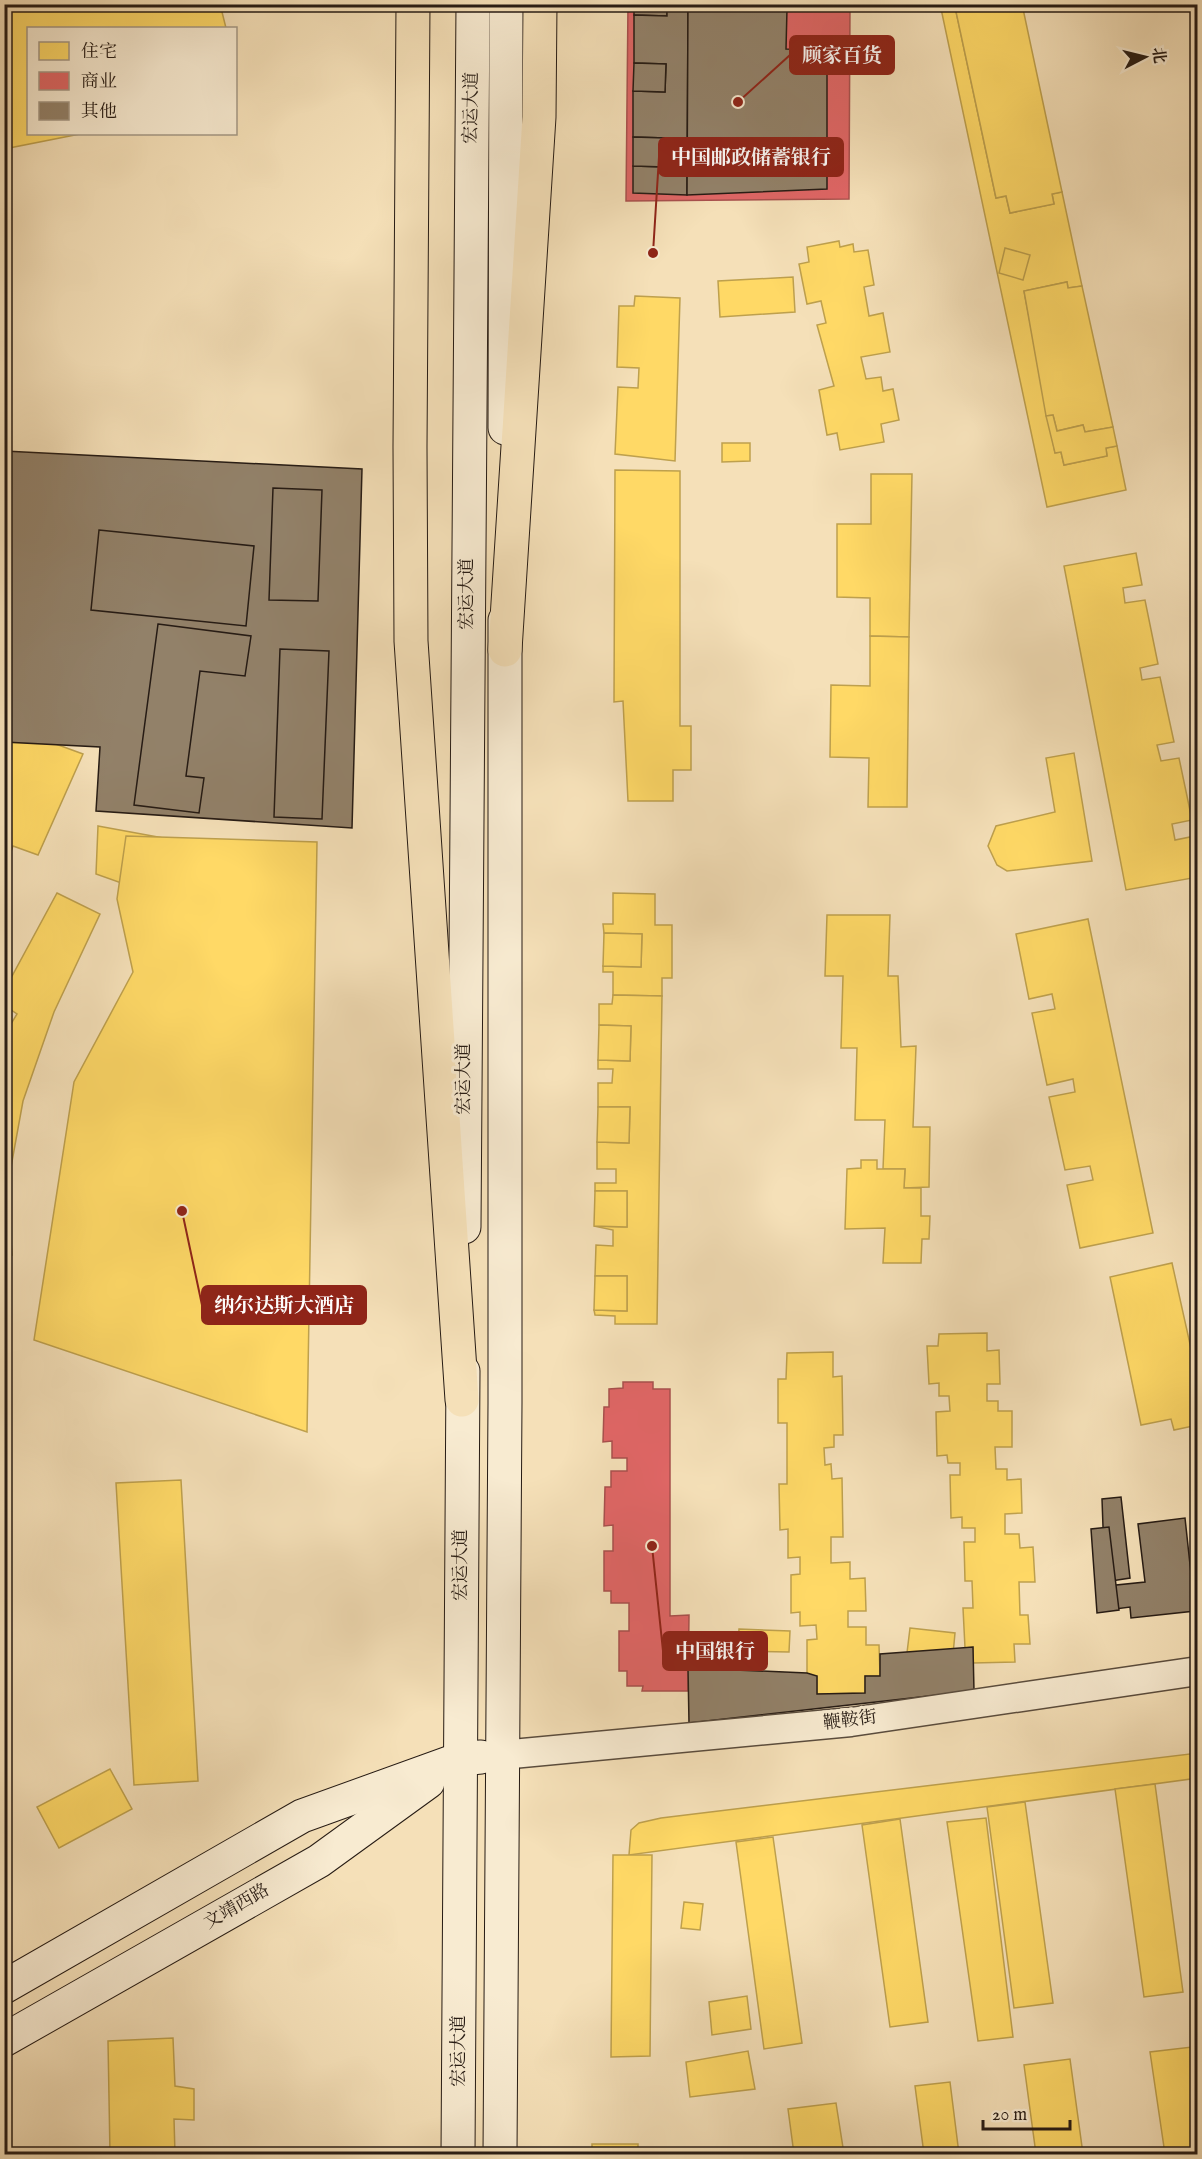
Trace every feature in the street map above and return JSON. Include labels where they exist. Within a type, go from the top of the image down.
[{"type":"highway","points":[[413,4],[411,641],[462,1400]]},
{"type":"highway","points":[[505,650],[539,117],[540,4]]},
{"type":"main road","name":"宏运大道","points":[[458,2154],[473,4]]},
{"type":"main road","name":"宏运大道","points":[[500,2154],[505,1403],[506,4]]},
{"type":"main road","points":[[4,1987],[302,1816],[460,1759],[501,1755]]},
{"type":"main road","name":"文靖西路","points":[[4,2040],[319,1860],[460,1759]]},
{"type":"street","name":"鞭鞍街","points":[[501,1755],[851,1722],[1197,1671]]},
{"type":"building: 住宅","points":[[4,4],[84,4],[50,27],[27,27],[27,42],[4,57]]},
{"type":"building: 住宅","points":[[4,4],[220,4],[226,27],[27,27],[27,135],[75,135],[4,149]]},
{"type":"building: 住宅","points":[[940,4],[962,4],[955,7],[996,198],[1006,196],[1010,213],[1054,204],[1052,194],[1062,192],[1082,286],[1068,288],[1067,282],[1024,291],[1055,453],[1061,452],[1064,465],[1107,456],[1106,448],[1117,446],[1126,490],[1047,507]]},
{"type":"building: 住宅","points":[[962,4],[1022,4],[1062,192],[1052,194],[1054,204],[1010,213],[1006,196],[996,198],[955,7]]},
{"type":"building: 住宅","points":[[1187,4],[1198,4],[1198,24]]},
{"type":"building: 住宅","points":[[839,241],[840,247],[853,244],[854,252],[868,250],[874,285],[864,287],[869,316],[883,313],[890,352],[861,357],[866,379],[881,377],[883,391],[893,389],[899,420],[881,424],[884,442],[840,450],[837,433],[827,435],[819,390],[834,386],[817,325],[826,323],[821,301],[807,304],[799,264],[809,262],[807,247]]},
{"type":"building: 住宅","points":[[1005,248],[1030,255],[1023,280],[999,273]]},
{"type":"building: 住宅","points":[[793,277],[795,312],[720,317],[718,281]]},
{"type":"building: 住宅","points":[[1067,282],[1068,288],[1082,286],[1113,427],[1085,432],[1083,425],[1057,431],[1053,415],[1046,416],[1024,291]]},
{"type":"building: 住宅","points":[[635,296],[680,298],[675,461],[615,454],[618,387],[638,388],[639,368],[617,367],[619,306],[634,306]]},
{"type":"building: 住宅","points":[[1053,415],[1057,431],[1083,425],[1085,432],[1113,427],[1117,446],[1106,448],[1107,456],[1064,465],[1061,452],[1055,453],[1046,416]]},
{"type":"building: 住宅","points":[[722,443],[750,443],[750,461],[722,462]]},
{"type":"building: 住宅","points":[[615,470],[680,471],[680,726],[691,726],[691,770],[673,770],[673,801],[628,801],[623,701],[614,702]]},
{"type":"building: 住宅","points":[[871,474],[912,474],[909,637],[870,636],[870,598],[837,597],[837,524],[871,524]]},
{"type":"building: 住宅","points":[[1136,553],[1142,585],[1123,588],[1125,603],[1145,600],[1158,664],[1140,668],[1142,680],[1160,677],[1174,742],[1157,745],[1161,761],[1179,758],[1192,820],[1172,824],[1175,840],[1195,836],[1198,877],[1126,890],[1064,566]]},
{"type":"building: 住宅","points":[[870,636],[909,637],[907,807],[868,807],[869,758],[830,757],[831,685],[870,686]]},
{"type":"building: 住宅","points":[[4,738],[53,743],[83,754],[38,855],[13,846],[4,871]]},
{"type":"building: 住宅","points":[[1074,753],[1092,861],[1007,871],[997,865],[988,846],[996,826],[1055,812],[1046,758]]},
{"type":"building: 住宅","points":[[98,826],[289,861],[291,1369],[188,1367],[189,1305],[80,1305],[81,1266],[193,1266],[192,1097],[184,1097],[185,1064],[194,1064],[192,909],[130,904],[130,886],[96,874]]},
{"type":"building: 住宅","points":[[126,836],[317,842],[307,1432],[34,1340],[74,1082],[133,972],[117,899]]},
{"type":"building: 住宅","points":[[57,893],[100,914],[54,1012],[23,1101],[7,1189],[12,1255],[4,1255],[4,1028],[8,1029],[17,1014],[4,1005],[4,991]]},
{"type":"building: 住宅","points":[[613,893],[655,894],[655,925],[672,925],[672,978],[662,978],[662,996],[613,995],[613,972],[603,972],[603,966],[641,967],[642,934],[604,933],[603,924],[613,924]]},
{"type":"building: 住宅","points":[[827,915],[890,915],[888,976],[898,976],[901,1047],[916,1046],[913,1127],[930,1127],[929,1187],[904,1188],[905,1169],[883,1169],[885,1120],[855,1120],[857,1048],[841,1048],[843,976],[825,976]]},
{"type":"building: 住宅","points":[[1088,919],[1153,1233],[1080,1248],[1067,1185],[1093,1180],[1090,1166],[1065,1170],[1049,1097],[1075,1092],[1073,1079],[1047,1085],[1032,1013],[1055,1009],[1052,994],[1029,999],[1016,934]]},
{"type":"building: 住宅","points":[[604,933],[642,934],[641,967],[603,966]]},
{"type":"building: 住宅","points":[[613,995],[662,996],[657,1324],[615,1324],[615,1316],[595,1315],[594,1310],[627,1311],[627,1276],[595,1276],[596,1245],[613,1246],[613,1230],[594,1226],[627,1227],[627,1191],[595,1191],[595,1183],[616,1183],[616,1169],[597,1169],[597,1142],[629,1143],[630,1107],[598,1107],[598,1083],[612,1083],[613,1069],[598,1069],[598,1060],[630,1061],[631,1026],[599,1025],[599,1004],[612,1004]]},
{"type":"building: 住宅","points":[[599,1025],[631,1026],[630,1061],[598,1060]]},
{"type":"building: 住宅","points":[[598,1107],[630,1107],[629,1143],[597,1142]]},
{"type":"building: 住宅","points":[[861,1160],[877,1160],[877,1169],[905,1169],[904,1188],[921,1188],[921,1216],[930,1216],[929,1239],[922,1239],[921,1263],[883,1263],[885,1228],[845,1229],[847,1169],[861,1168]]},
{"type":"building: 住宅","points":[[595,1191],[627,1191],[627,1227],[594,1226]]},
{"type":"building: 住宅","points":[[1172,1263],[1198,1380],[1198,1425],[1174,1430],[1171,1419],[1141,1425],[1110,1277]]},
{"type":"building: 住宅","points":[[595,1276],[627,1276],[627,1311],[594,1310]]},
{"type":"building: 住宅","points":[[987,1333],[987,1351],[999,1350],[1000,1384],[987,1384],[987,1401],[998,1401],[998,1411],[1012,1411],[1012,1447],[995,1447],[996,1469],[1007,1469],[1007,1480],[1021,1479],[1022,1513],[1005,1514],[1005,1534],[1019,1534],[1020,1548],[1033,1547],[1035,1582],[1019,1582],[1020,1615],[1028,1615],[1030,1644],[1014,1644],[1015,1662],[973,1663],[973,1647],[965,1648],[963,1608],[973,1608],[972,1581],[965,1581],[964,1542],[975,1542],[975,1528],[962,1528],[962,1517],[951,1518],[950,1475],[960,1475],[960,1463],[948,1463],[947,1455],[937,1456],[936,1412],[950,1411],[949,1396],[939,1396],[939,1383],[929,1384],[927,1346],[938,1346],[939,1334]]},
{"type":"building: 住宅","points":[[833,1352],[833,1377],[842,1376],[843,1435],[834,1435],[834,1447],[824,1448],[825,1465],[831,1464],[832,1479],[842,1478],[843,1537],[831,1537],[831,1563],[850,1562],[850,1579],[865,1578],[866,1611],[848,1611],[848,1627],[866,1627],[866,1645],[879,1645],[880,1676],[865,1676],[865,1693],[817,1694],[817,1676],[807,1676],[807,1640],[817,1639],[816,1625],[800,1626],[800,1612],[791,1613],[791,1575],[800,1574],[800,1557],[788,1558],[788,1529],[780,1530],[779,1484],[787,1484],[787,1423],[778,1423],[778,1379],[786,1379],[787,1353]]},
{"type":"building: 住宅","points":[[181,1480],[198,1781],[134,1785],[116,1483]]},
{"type":"building: 住宅","points":[[910,1628],[955,1633],[952,1665],[906,1661]]},
{"type":"building: 住宅","points":[[739,1629],[790,1631],[789,1652],[738,1651]]},
{"type":"building: 住宅","points":[[1198,1753],[1198,1778],[629,1855],[631,1830],[639,1823],[661,1818]]},
{"type":"building: 住宅","points":[[110,1769],[132,1809],[59,1848],[37,1807]]},
{"type":"building: 住宅","points":[[1155,1784],[1183,1992],[1144,1997],[1115,1789]]},
{"type":"building: 住宅","points":[[1025,1802],[1053,2003],[1014,2008],[987,1807]]},
{"type":"building: 住宅","points":[[986,1818],[1013,2037],[978,2041],[947,1822]]},
{"type":"building: 住宅","points":[[900,1819],[928,2022],[890,2027],[862,1825]]},
{"type":"building: 住宅","points":[[773,1837],[802,2043],[764,2049],[736,1842]]},
{"type":"building: 住宅","points":[[613,1855],[652,1855],[650,2056],[611,2057]]},
{"type":"building: 住宅","points":[[684,1902],[703,1904],[700,1930],[681,1928]]},
{"type":"building: 住宅","points":[[747,1996],[751,2029],[712,2035],[709,2002]]},
{"type":"building: 住宅","points":[[173,2038],[175,2086],[194,2089],[194,2120],[174,2119],[175,2154],[110,2154],[108,2041]]},
{"type":"building: 住宅","points":[[1192,2047],[1198,2089],[1198,2154],[1165,2154],[1150,2052]]},
{"type":"building: 住宅","points":[[748,2051],[755,2089],[690,2097],[686,2062]]},
{"type":"building: 住宅","points":[[1070,2059],[1083,2154],[1036,2154],[1024,2065]]},
{"type":"building: 住宅","points":[[950,2082],[959,2154],[924,2154],[915,2086]]},
{"type":"building: 住宅","points":[[836,2103],[844,2154],[794,2154],[788,2109]]},
{"type":"building: 住宅","points":[[592,2144],[638,2144],[638,2154],[592,2154]]},
{"type":"building: 商业","points":[[628,4],[850,4],[849,199],[626,201]]},
{"type":"building: 商业","points":[[623,1382],[653,1382],[653,1389],[670,1389],[670,1616],[689,1615],[688,1691],[642,1691],[643,1686],[627,1686],[627,1671],[619,1671],[619,1631],[629,1631],[629,1603],[611,1603],[611,1591],[604,1591],[604,1551],[613,1551],[613,1525],[604,1526],[605,1487],[611,1487],[611,1471],[627,1471],[627,1458],[612,1458],[612,1441],[603,1442],[604,1407],[609,1407],[609,1389],[623,1388]]},
{"type":"building: 其他","points":[[634,4],[667,4],[667,16],[634,15]]},
{"type":"building: 其他","points":[[667,4],[688,4],[687,195],[633,193],[633,166],[665,167],[666,138],[633,137],[633,91],[665,92],[666,64],[634,63],[634,15],[667,16]]},
{"type":"building: 其他","points":[[688,4],[826,4],[826,11],[787,9],[786,49],[827,50],[827,189],[687,195]]},
{"type":"building: 其他","points":[[634,63],[666,64],[665,92],[633,91]]},
{"type":"building: 其他","points":[[633,137],[666,138],[665,167],[633,166]]},
{"type":"building: 其他","points":[[4,451],[362,469],[352,828],[96,811],[100,747],[4,742]]},
{"type":"building: 其他","points":[[273,488],[322,490],[318,601],[269,600]]},
{"type":"building: 其他","points":[[99,530],[254,546],[246,626],[91,610]]},
{"type":"building: 其他","points":[[158,624],[251,636],[245,676],[200,671],[186,776],[204,778],[199,813],[134,805]]},
{"type":"building: 其他","points":[[280,649],[329,651],[322,819],[274,817]]},
{"type":"building: 其他","points":[[1121,1497],[1130,1578],[1105,1582],[1102,1499]]},
{"type":"building: 其他","points":[[1185,1518],[1195,1611],[1131,1618],[1130,1607],[1100,1611],[1097,1587],[1145,1582],[1138,1524]]},
{"type":"building: 其他","points":[[1109,1527],[1119,1610],[1097,1613],[1091,1529]]},
{"type":"building: 其他","points":[[973,1647],[974,1691],[689,1723],[688,1668],[807,1673],[817,1676],[817,1694],[865,1693],[865,1676],[880,1676],[880,1654]]},
{"type":"place","name":"顾家百货","points":[[738,102]]},
{"type":"place","name":"中国邮政储蓄银行","points":[[653,253]]},
{"type":"place","name":"纳尔达斯大酒店","points":[[182,1211]]},
{"type":"place","name":"中国银行","points":[[652,1546]]}]
